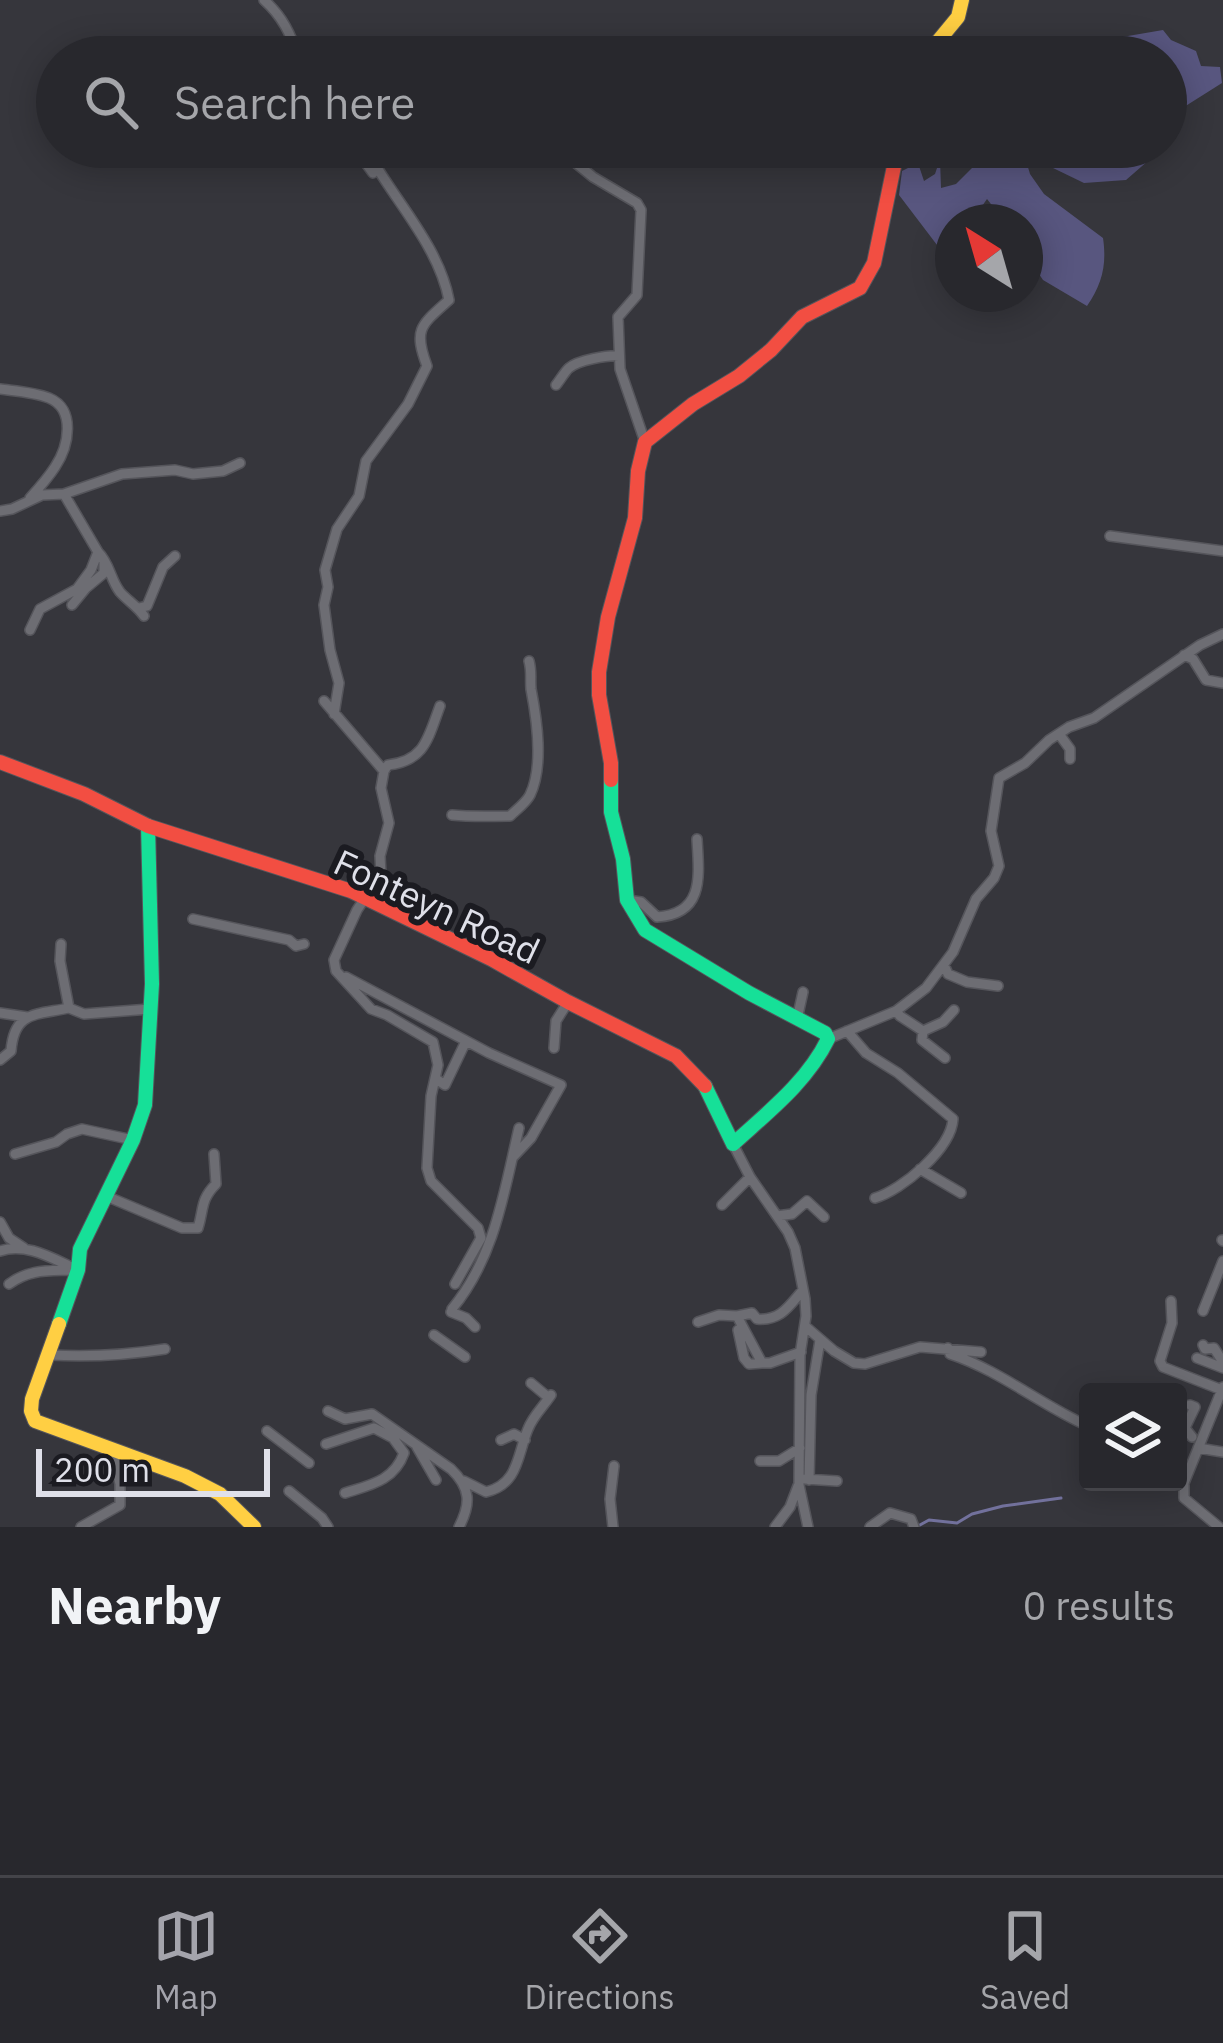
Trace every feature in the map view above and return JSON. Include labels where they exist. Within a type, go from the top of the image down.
[{"type":"street","points":[[264,0],[278,12],[291,36]]},
{"type":"street","points":[[942,36],[958,17],[962,0]]},
{"type":"street","points":[[334,714],[339,683],[324,605],[326,566],[337,529],[359,496],[366,461],[408,404],[427,366],[419,345],[420,332],[449,300],[425,241],[371,168]]},
{"type":"street","points":[[377,168],[395,200]]},
{"type":"street","points":[[582,168],[637,202],[641,210],[637,295],[618,317],[624,386],[646,442]]},
{"type":"street","points":[[808,1527],[800,1448],[805,1326],[795,1248],[734,1144],[802,1078],[828,1039],[825,1033],[645,930],[627,900],[611,812],[611,764],[599,672],[608,617],[635,518],[638,471],[646,442],[693,404],[739,376],[802,317],[860,288],[874,263],[894,168]]},
{"type":"street","points":[[556,385],[574,364],[608,354],[620,356]]},
{"type":"street","points":[[0,389],[46,396],[66,412],[68,428],[58,463],[27,502]]},
{"type":"street","points":[[0,511],[122,474],[175,470],[193,474],[240,464]]},
{"type":"street","points":[[64,494],[104,564],[104,573],[72,605]]},
{"type":"street","points":[[1110,536],[1223,551]]},
{"type":"street","points":[[98,552],[122,595],[141,612],[148,606],[163,567],[176,556]]},
{"type":"street","points":[[30,630],[40,609],[77,589],[98,552]]},
{"type":"street","points":[[828,1039],[896,1011],[922,991],[944,964],[976,898],[999,866],[992,831],[998,778],[1025,763],[1059,734],[1094,718],[1184,655],[1223,634]]},
{"type":"street","points":[[1184,655],[1193,659],[1206,680],[1223,683]]},
{"type":"street","points":[[452,814],[510,816],[529,797],[537,769],[529,661]]},
{"type":"street","points":[[324,701],[384,770]]},
{"type":"street","points":[[440,706],[419,754],[384,770],[381,788],[389,824],[380,856],[381,874],[357,910],[334,960],[336,971],[371,1009],[433,1042],[438,1065],[431,1096],[431,1181],[478,1228],[481,1238],[455,1284]]},
{"type":"street","points":[[1059,734],[1070,749],[1070,759]]},
{"type":"street","name":"Fonteyn Road","points":[[0,762],[84,794],[148,826],[367,898],[491,959],[676,1056],[706,1088],[714,1117],[734,1144]]},
{"type":"street","points":[[148,826],[152,984],[145,1105],[80,1249],[78,1270],[31,1411],[35,1421],[185,1475],[220,1494],[254,1527]]},
{"type":"street","points":[[627,900],[641,902],[657,916],[686,907],[699,880],[697,839]]},
{"type":"street","points":[[193,919],[289,940],[296,946],[304,944]]},
{"type":"street","points":[[61,944],[69,1009]]},
{"type":"street","points":[[944,964],[948,974],[998,986]]},
{"type":"street","points":[[336,971],[466,1041],[562,1085],[531,1138],[513,1156]]},
{"type":"street","points":[[922,991],[933,1002]]},
{"type":"street","points":[[797,1019],[803,992]]},
{"type":"street","points":[[554,1048],[556,1021],[568,1002]]},
{"type":"street","points":[[0,1013],[27,1017],[69,1009],[84,1014],[150,1010]]},
{"type":"street","points":[[923,1031],[943,1022],[954,1010]]},
{"type":"street","points":[[896,1011],[923,1031]]},
{"type":"street","points":[[0,1060],[11,1051],[14,1028],[27,1017]]},
{"type":"street","points":[[847,1031],[866,1053],[953,1119],[953,1129],[920,1169],[900,1188],[875,1198]]},
{"type":"street","points":[[923,1031],[922,1040],[945,1058]]},
{"type":"street","points":[[436,1078],[445,1085],[466,1041]]},
{"type":"street","points":[[476,1327],[451,1310],[472,1282],[488,1248],[519,1128]]},
{"type":"street","points":[[15,1154],[82,1129],[133,1140]]},
{"type":"street","points":[[106,1196],[182,1228],[198,1228],[207,1191],[216,1184],[214,1154]]},
{"type":"street","points":[[920,1169],[937,1186],[961,1192]]},
{"type":"street","points":[[722,1205],[750,1177]]},
{"type":"street","points":[[777,1216],[792,1214],[807,1201],[824,1216]]},
{"type":"street","points":[[0,1222],[9,1238],[24,1248],[78,1270]]},
{"type":"street","points":[[0,1251],[24,1248]]},
{"type":"street","points":[[1203,1311],[1223,1261]]},
{"type":"street","points":[[8,1284],[42,1270],[78,1270]]},
{"type":"street","points":[[698,1322],[752,1313],[757,1319],[772,1319],[785,1313],[803,1290]]},
{"type":"street","points":[[1172,1301],[1172,1323],[1160,1360],[1163,1367],[1222,1388],[1184,1483],[1184,1498],[1219,1527]]},
{"type":"street","points":[[737,1316],[762,1364]]},
{"type":"street","points":[[805,1326],[854,1363],[920,1347],[981,1352]]},
{"type":"street","points":[[738,1330],[749,1364],[770,1364],[801,1352]]},
{"type":"street","points":[[434,1335],[465,1357]]},
{"type":"street","points":[[775,1527],[802,1481],[820,1340]]},
{"type":"street","points":[[1203,1345],[1214,1348],[1223,1366]]},
{"type":"street","points":[[50,1355],[165,1348]]},
{"type":"street","points":[[948,1348],[950,1354],[1079,1422]]},
{"type":"street","points":[[1197,1358],[1223,1366]]},
{"type":"street","points":[[328,1411],[345,1419],[372,1414],[486,1492],[507,1484],[528,1428],[550,1397],[531,1384]]},
{"type":"street","points":[[528,1404],[540,1410]]},
{"type":"street","points":[[1190,1405],[1195,1407],[1186,1428],[1198,1441]]},
{"type":"street","points":[[326,1444],[374,1428],[393,1438],[404,1454],[376,1485],[345,1493]]},
{"type":"street","points":[[267,1431],[309,1463]]},
{"type":"street","points":[[501,1440],[514,1434],[525,1440]]},
{"type":"street","points":[[1187,1438],[1223,1451]]},
{"type":"street","points":[[413,1443],[436,1480]]},
{"type":"street","points":[[81,1527],[120,1505],[112,1448]]},
{"type":"street","points":[[760,1461],[779,1461],[800,1448]]},
{"type":"street","points":[[613,1527],[614,1466]]},
{"type":"street","points":[[458,1527],[469,1499],[460,1478]]},
{"type":"street","points":[[802,1481],[837,1481]]},
{"type":"street","points":[[289,1491],[328,1527]]},
{"type":"street","points":[[870,1527],[890,1513],[910,1519],[914,1527]]},
{"type":"shaded area","points":[[1163,30],[1168,36],[1128,36]]},
{"type":"shaded area","points":[[1187,47],[1196,51],[1201,66],[1220,67],[1222,83],[1187,105]]},
{"type":"shaded area","points":[[920,168],[924,181],[940,168],[941,188],[956,184],[972,168],[1028,168],[1044,194],[1103,238],[1102,274],[1087,306],[1043,280],[1043,204],[991,204],[987,199],[984,204],[935,204],[935,242],[899,195],[902,171]]},
{"type":"shaded area","points":[[1053,168],[1140,168],[1126,180],[1084,183]]},
{"type":"waterway","points":[[918,1526],[929,1520],[957,1523],[1003,1506],[1061,1498]]},
{"type":"traffic: fast","points":[[611,780],[611,812],[627,900],[645,930],[825,1033],[828,1039],[798,1083],[733,1144],[705,1086]]},
{"type":"traffic: fast","points":[[59,1324],[78,1270],[80,1249],[145,1105],[152,984],[148,826]]},
{"type":"traffic: slow","points":[[942,36],[958,17],[962,0]]},
{"type":"traffic: slow","points":[[59,1324],[32,1399],[35,1421],[185,1476],[220,1494],[254,1527]]},
{"type":"traffic: jam","points":[[611,780],[599,672],[608,617],[635,518],[645,442],[739,376],[802,317],[860,288],[874,263],[894,168]]},
{"type":"traffic: jam","points":[[0,762],[84,794],[148,826],[351,891],[676,1056],[705,1086]]}]
